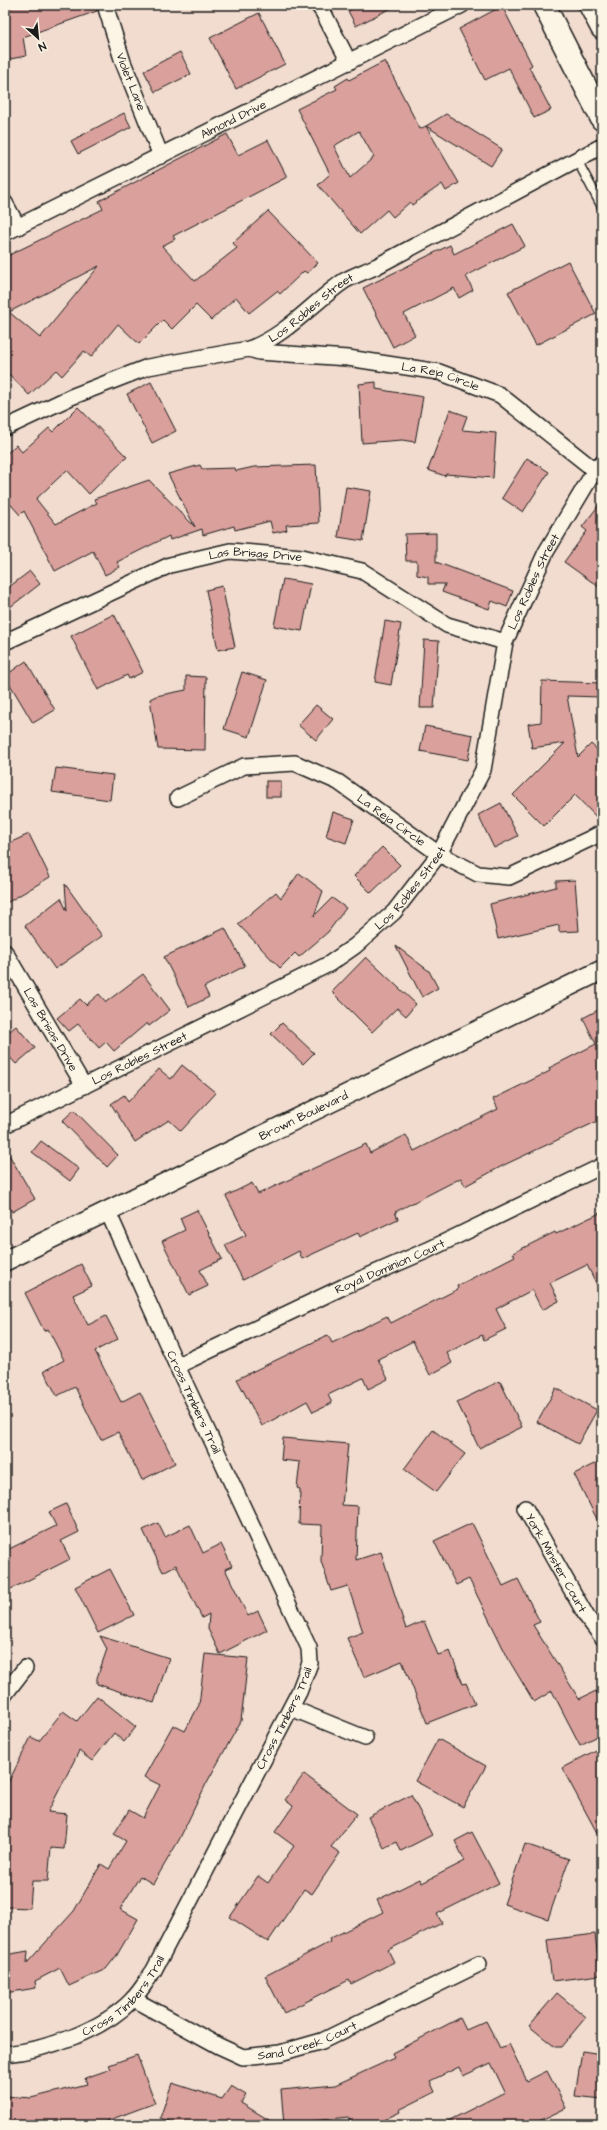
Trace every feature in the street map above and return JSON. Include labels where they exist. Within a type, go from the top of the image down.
[{"type":"main road","points":[[544,5],[602,119]]},
{"type":"main road","points":[[590,5],[602,28]]},
{"type":"street","name":"Violet Lane","points":[[105,5],[123,62],[161,156]]},
{"type":"street","points":[[318,5],[349,62]]},
{"type":"street","name":"Almond Drive","points":[[11,230],[462,5]]},
{"type":"street","name":"Los Robles Street","points":[[5,428],[71,397],[148,367],[249,349],[260,345],[294,322],[344,281],[384,262],[602,146]]},
{"type":"street","points":[[5,203],[11,230]]},
{"type":"street","name":"La Reja Circle","points":[[249,349],[259,352],[348,358],[439,372],[500,395],[600,470]]},
{"type":"street","name":"Los Robles Street","points":[[5,1125],[329,964],[355,946],[394,912],[439,854],[483,770],[505,642],[546,552],[600,470]]},
{"type":"street","name":"Las Brisas Drive","points":[[5,642],[170,564],[230,552],[302,557],[362,571],[447,624],[505,642]]},
{"type":"street","name":"La Reja Circle","points":[[178,798],[244,766],[295,763],[338,782],[439,854],[478,874],[509,877],[602,833]]},
{"type":"street","name":"Las Brisas Drive","points":[[5,952],[84,1086]]},
{"type":"street","name":"Brown Boulevard","points":[[5,1261],[602,970]]},
{"type":"street","name":"Royal Dominion Court","points":[[177,1366],[345,1286],[428,1250],[602,1166]]},
{"type":"street","name":"Cross Timbers Trail","points":[[5,2054],[70,2039],[101,2022],[133,1999],[154,1970],[291,1708],[310,1663],[309,1648],[177,1366],[108,1212]]},
{"type":"street","name":"York Minster Court","points":[[525,1508],[587,1617],[602,1637]]},
{"type":"street","points":[[5,1694],[25,1668]]},
{"type":"street","points":[[291,1708],[365,1738]]},
{"type":"street","name":"Sand Creek Court","points":[[133,1999],[219,2046],[243,2056],[280,2053],[322,2041],[480,1964]]},
{"type":"lane","points":[[577,160],[602,207]]},
{"type":"building","points":[[26,5],[96,5],[97,11],[23,37],[26,56],[5,60],[5,8]]},
{"type":"building","points":[[360,5],[397,5],[356,26],[348,11]]},
{"type":"building","points":[[502,6],[532,65],[529,67],[551,110],[534,118],[509,68],[485,80],[459,29]]},
{"type":"building","points":[[259,13],[285,64],[236,89],[210,38]]},
{"type":"building","points":[[180,52],[191,74],[155,92],[144,71]]},
{"type":"building","points":[[385,61],[420,129],[426,126],[459,183],[446,191],[442,184],[412,205],[410,202],[393,217],[387,210],[360,234],[318,185],[330,174],[297,109],[337,89],[335,86],[348,78],[349,80]],"holes":[[[359,131],[374,157],[350,178],[334,146]]]},
{"type":"building","points":[[124,113],[131,127],[78,154],[71,141]]},
{"type":"building","points":[[446,114],[502,149],[491,166],[426,126]]},
{"type":"building","points":[[227,134],[238,155],[268,140],[287,177],[173,236],[175,239],[162,246],[195,281],[237,248],[233,243],[268,211],[318,263],[307,273],[304,271],[280,294],[277,291],[249,313],[236,297],[211,320],[196,305],[172,329],[163,320],[139,344],[118,324],[91,357],[84,351],[62,376],[56,370],[29,395],[5,370],[5,257],[103,209],[99,201]],"holes":[[[99,266],[40,338],[9,312]]]},
{"type":"building","points":[[513,224],[525,246],[466,276],[473,290],[459,298],[454,288],[404,314],[415,335],[393,347],[363,288],[450,245],[454,254]]},
{"type":"building","points":[[568,261],[596,314],[536,345],[508,292]]},
{"type":"building","points":[[151,382],[176,431],[152,443],[127,394]]},
{"type":"building","points":[[376,382],[376,389],[423,397],[415,442],[402,440],[362,443],[359,384]]},
{"type":"building","points":[[78,407],[127,457],[89,494],[67,470],[36,499],[56,524],[97,503],[94,499],[149,480],[195,527],[168,474],[200,465],[202,469],[235,468],[236,471],[254,467],[316,465],[319,523],[286,525],[287,530],[273,533],[270,521],[235,530],[234,526],[203,535],[202,529],[170,540],[169,536],[117,562],[120,567],[105,575],[93,551],[55,571],[24,511],[20,515],[5,498],[5,455],[16,445],[22,452],[49,428],[53,432]]},
{"type":"building","points":[[450,410],[467,416],[462,430],[496,433],[493,478],[446,474],[445,476],[428,470]]},
{"type":"building","points":[[527,458],[549,472],[523,512],[502,498]]},
{"type":"building","points":[[346,487],[371,491],[363,541],[338,537]]},
{"type":"building","points":[[602,501],[602,589],[564,562],[587,531],[582,527]]},
{"type":"building","points":[[436,533],[436,562],[513,591],[507,607],[492,601],[489,609],[442,592],[445,584],[428,584],[428,577],[417,575],[417,561],[406,561],[405,534]]},
{"type":"building","points":[[30,571],[40,584],[5,611],[5,590]]},
{"type":"building","points":[[283,579],[311,584],[302,631],[274,626]]},
{"type":"building","points":[[222,586],[235,647],[218,650],[206,590]]},
{"type":"building","points":[[114,614],[143,672],[129,679],[127,675],[98,690],[71,636]]},
{"type":"building","points":[[385,621],[401,624],[391,685],[375,682]]},
{"type":"building","points":[[424,640],[439,641],[434,708],[420,708]]},
{"type":"building","points":[[26,661],[55,710],[33,723],[5,676]]},
{"type":"building","points":[[242,672],[267,680],[249,737],[224,729]]},
{"type":"building","points":[[186,676],[206,677],[205,750],[158,749],[150,699],[156,696],[186,690]]},
{"type":"building","points":[[542,681],[602,683],[602,697],[567,696],[578,757],[591,744],[602,754],[602,823],[575,795],[544,826],[513,795],[565,743],[532,748],[528,724],[541,722]]},
{"type":"building","points":[[316,705],[333,719],[316,740],[298,725]]},
{"type":"building","points":[[425,726],[473,735],[468,760],[420,751]]},
{"type":"building","points":[[56,768],[113,775],[110,800],[52,792]]},
{"type":"building","points":[[266,781],[281,781],[281,797],[266,797]]},
{"type":"building","points":[[501,803],[518,836],[494,848],[478,815]]},
{"type":"building","points":[[333,812],[354,819],[346,843],[326,836]]},
{"type":"building","points":[[29,834],[50,877],[5,904],[5,845]]},
{"type":"building","points":[[382,847],[400,865],[371,893],[354,876]]},
{"type":"building","points":[[299,873],[323,891],[314,916],[332,898],[346,908],[328,932],[299,957],[295,953],[280,968],[238,924],[276,892],[281,898]]},
{"type":"building","points":[[575,880],[579,931],[559,932],[559,925],[498,939],[490,904],[556,887],[556,881]]},
{"type":"building","points":[[65,884],[102,936],[55,969],[25,926],[61,898],[67,911]]},
{"type":"building","points":[[225,928],[245,966],[204,987],[209,997],[189,1007],[164,957]]},
{"type":"building","points":[[396,946],[429,971],[438,988],[422,997]]},
{"type":"building","points":[[366,957],[416,1004],[406,1016],[397,1008],[372,1032],[332,992]]},
{"type":"building","points":[[143,974],[170,1010],[149,1026],[147,1023],[114,1051],[106,1042],[99,1048],[78,1024],[69,1031],[57,1018],[80,999],[86,1005],[99,994],[106,1002]]},
{"type":"building","points":[[602,1008],[602,1119],[504,1165],[465,1186],[461,1178],[395,1212],[398,1219],[360,1237],[358,1233],[302,1259],[299,1251],[243,1280],[225,1245],[246,1235],[226,1196],[252,1183],[258,1194],[366,1144],[370,1153],[406,1135],[414,1151],[498,1109],[493,1099],[550,1071],[549,1068],[596,1044],[583,1018]]},
{"type":"building","points":[[282,1023],[314,1053],[303,1064],[271,1034]]},
{"type":"building","points":[[16,1026],[35,1048],[16,1064],[5,1052],[5,1035]]},
{"type":"building","points":[[182,1065],[216,1093],[181,1131],[169,1120],[135,1142],[111,1104],[124,1095],[128,1102],[159,1069],[171,1079]]},
{"type":"building","points":[[74,1110],[118,1155],[107,1167],[62,1121]]},
{"type":"building","points":[[41,1141],[79,1169],[70,1181],[32,1152]]},
{"type":"building","points":[[5,1148],[35,1199],[12,1212],[5,1200]]},
{"type":"building","points":[[197,1210],[222,1259],[200,1270],[208,1286],[189,1295],[162,1241],[185,1230],[180,1218]]},
{"type":"building","points":[[602,1212],[602,1295],[587,1265],[550,1283],[559,1301],[542,1310],[532,1290],[496,1309],[506,1329],[484,1340],[482,1335],[447,1353],[452,1363],[430,1375],[413,1341],[378,1359],[388,1379],[368,1389],[363,1378],[328,1395],[332,1403],[313,1412],[307,1401],[262,1426],[237,1379],[328,1335],[332,1343],[387,1316],[391,1323],[458,1289],[457,1286],[515,1256],[513,1253],[555,1232],[556,1234]]},
{"type":"building","points":[[81,1264],[92,1286],[73,1295],[88,1325],[106,1316],[118,1339],[95,1351],[121,1402],[140,1392],[175,1463],[142,1480],[118,1432],[101,1440],[75,1387],[57,1396],[44,1371],[64,1360],[48,1329],[44,1331],[25,1293]]},
{"type":"building","points":[[500,1381],[522,1427],[479,1448],[457,1402]]},
{"type":"building","points":[[556,1388],[597,1410],[578,1444],[537,1422]]},
{"type":"building","points":[[433,1430],[465,1454],[436,1492],[404,1469]]},
{"type":"building","points":[[283,1438],[348,1444],[342,1505],[358,1506],[356,1560],[381,1552],[406,1629],[424,1621],[438,1655],[450,1651],[463,1684],[466,1683],[475,1704],[427,1723],[402,1661],[364,1677],[347,1638],[363,1632],[348,1586],[331,1591],[321,1561],[322,1525],[299,1524],[300,1489],[297,1488],[300,1462],[281,1460]]},
{"type":"building","points":[[602,1460],[602,1529],[574,1474]]},
{"type":"building","points":[[66,1504],[79,1532],[61,1541],[70,1559],[5,1592],[5,1551],[56,1526],[49,1512]]},
{"type":"building","points":[[158,1523],[165,1537],[190,1525],[203,1553],[221,1544],[232,1566],[225,1569],[248,1616],[258,1611],[267,1630],[220,1654],[208,1629],[209,1614],[202,1618],[176,1565],[163,1572],[143,1530]]},
{"type":"building","points":[[472,1523],[503,1586],[518,1579],[540,1622],[533,1625],[579,1699],[596,1691],[602,1703],[602,1734],[580,1745],[552,1691],[534,1702],[510,1662],[469,1579],[456,1585],[434,1541]]},
{"type":"building","points":[[110,1569],[134,1615],[98,1633],[75,1587]]},
{"type":"building","points":[[100,1636],[169,1658],[154,1703],[97,1684],[97,1678],[107,1649]]},
{"type":"building","points":[[205,1654],[248,1658],[241,1721],[206,1784],[179,1840],[153,1884],[140,1876],[120,1909],[138,1919],[117,1955],[106,1969],[69,1986],[60,1968],[35,1981],[36,1988],[5,1993],[5,1955],[28,1951],[27,1963],[74,1911],[101,1864],[109,1869],[126,1841],[114,1834],[129,1810],[143,1818],[160,1785],[144,1777],[173,1725],[185,1731],[199,1705]]},
{"type":"building","points":[[97,1696],[136,1727],[124,1742],[114,1733],[92,1761],[79,1751],[48,1812],[67,1814],[64,1849],[51,1848],[48,1881],[32,1881],[30,1908],[5,1907],[5,1789],[31,1737],[39,1741],[63,1711],[77,1721]]},
{"type":"building","points":[[438,1739],[486,1766],[463,1807],[415,1781]]},
{"type":"building","points":[[598,1749],[602,1758],[602,1842],[562,1768]]},
{"type":"building","points":[[304,1774],[357,1814],[331,1847],[340,1853],[312,1894],[304,1889],[268,1942],[230,1917],[258,1876],[268,1883],[294,1846],[275,1832],[293,1806],[285,1800]]},
{"type":"building","points":[[411,1795],[432,1835],[401,1851],[397,1842],[384,1848],[368,1817]]},
{"type":"building","points":[[472,1832],[499,1883],[437,1914],[442,1923],[388,1950],[394,1962],[351,1984],[349,1980],[284,2013],[265,1976],[330,1942],[329,1939],[383,1912],[377,1900],[420,1879],[422,1883],[465,1861],[455,1841]]},
{"type":"building","points":[[525,1844],[569,1859],[548,1919],[504,1904]]},
{"type":"building","points":[[595,1934],[600,1975],[552,1981],[547,1940]]},
{"type":"building","points":[[557,1993],[586,2017],[561,2047],[555,2047],[529,2026]]},
{"type":"building","points":[[460,2018],[466,2030],[486,2021],[500,2048],[509,2044],[527,2081],[547,2071],[566,2108],[531,2125],[440,2125],[505,2092],[491,2063],[463,2076],[459,2067],[430,2081],[435,2092],[399,2110],[400,2112],[373,2125],[352,2125],[348,2117],[305,2122],[305,2125],[284,2125],[281,2090],[335,2085],[394,2058],[392,2053]]},
{"type":"building","points":[[582,2051],[602,2054],[602,2099],[575,2096]]},
{"type":"building","points":[[137,2055],[155,2103],[96,2125],[5,2125],[5,2096],[31,2098],[87,2084],[85,2078],[111,2069],[109,2065]]},
{"type":"building","points":[[172,2083],[222,2099],[231,2086],[246,2095],[241,2103],[277,2125],[182,2125],[160,2118]]}]
